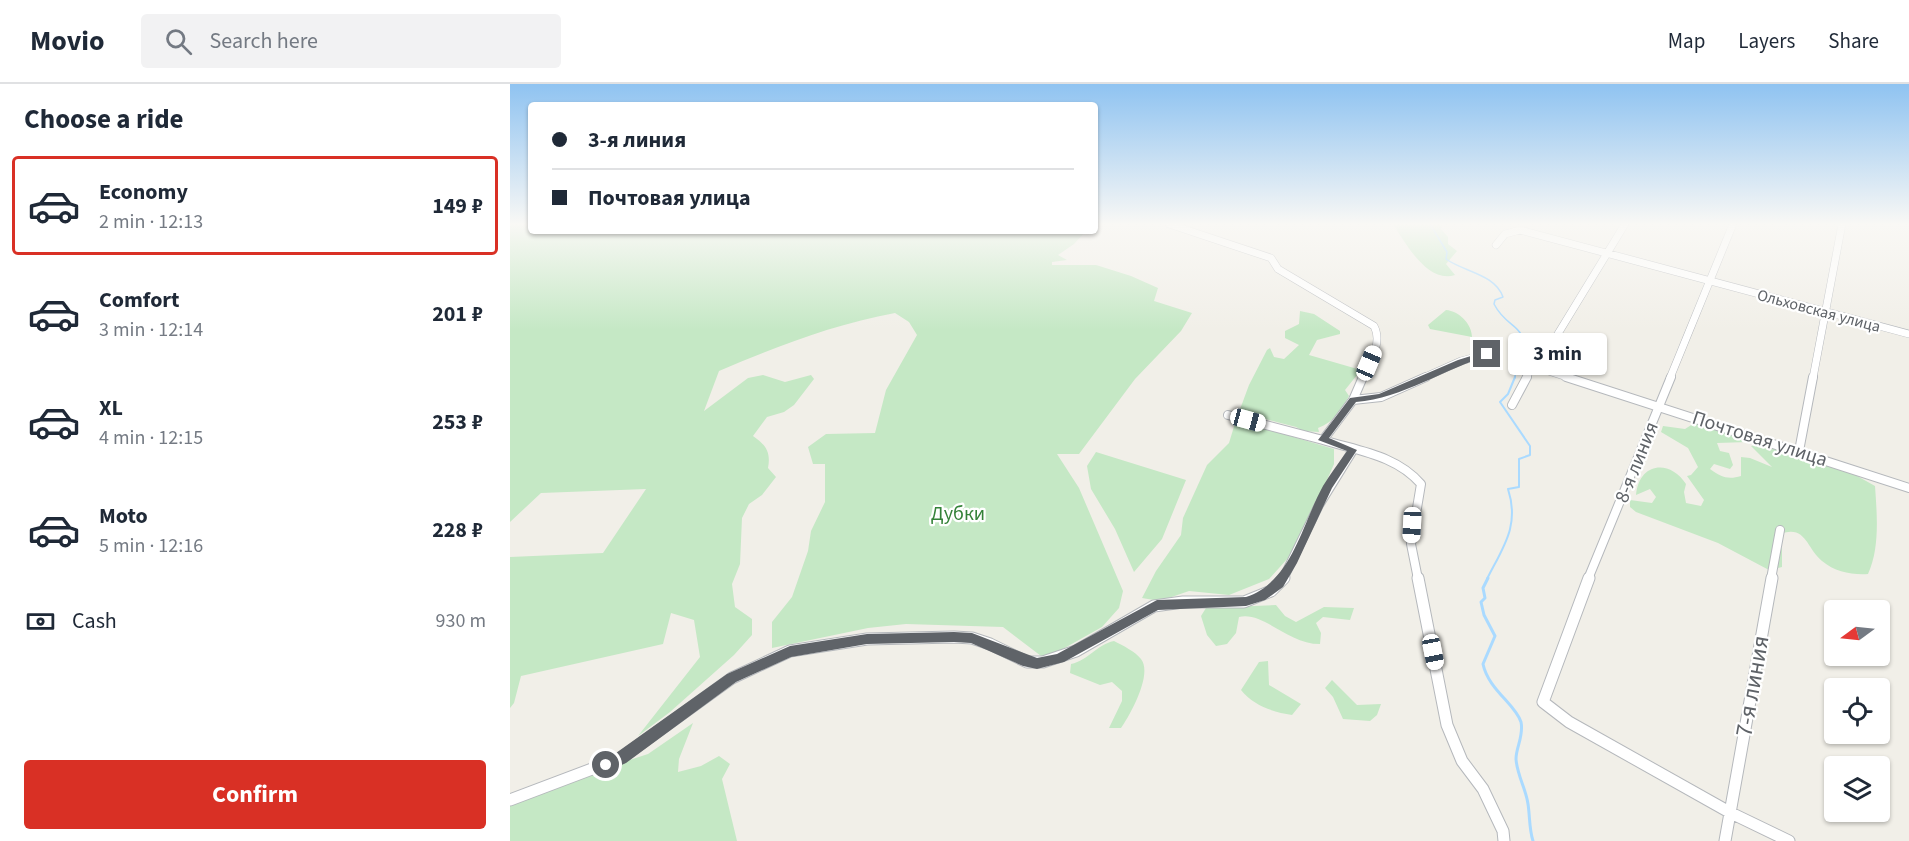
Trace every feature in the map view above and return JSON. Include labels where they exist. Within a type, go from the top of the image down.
[{"type":"street","points":[[1272,259],[1278,269],[1362,316],[1378,334],[1377,345],[1353,400],[1323,440]]},
{"type":"street","points":[[1512,405],[1539,354],[1556,337],[1602,259]]},
{"type":"street","name":"Ольховская улица","points":[[1633,259],[1909,334]]},
{"type":"street","name":"8-я линия","points":[[1719,259],[1583,591],[1543,702],[1569,722],[1731,813]]},
{"type":"street","points":[[1799,451],[1836,259]]},
{"type":"street","points":[[1353,400],[1380,397],[1461,362],[1487,354]]},
{"type":"street","name":"Почтовая улица","points":[[1542,369],[1659,405],[1909,488]]},
{"type":"street","points":[[1228,415],[1389,460],[1414,474],[1421,484],[1421,495],[1412,525],[1411,544],[1447,725],[1462,760],[1483,789],[1503,831],[1504,841]]},
{"type":"street","points":[[510,800],[538,786],[606,765],[621,758],[732,678],[790,651],[867,639],[954,637],[980,641],[1027,662],[1037,664],[1059,659],[1157,605],[1246,602],[1261,597],[1279,584],[1328,487],[1353,450]]},
{"type":"street","name":"7-я линия","points":[[1725,841],[1780,530]]},
{"type":"street","points":[[1731,813],[1789,841]]},
{"type":"green space","name":"Дубки","points":[[510,259],[1066,259],[1052,262],[1052,265],[1096,265],[1131,276],[1158,288],[1154,301],[1192,313],[1181,331],[1135,379],[1079,454],[1057,454],[1079,488],[1123,591],[1119,608],[1102,627],[1045,659],[1003,627],[906,624],[868,628],[772,648],[772,622],[792,597],[808,551],[811,531],[825,502],[825,464],[813,464],[808,447],[826,434],[875,433],[886,390],[917,335],[909,322],[895,313],[828,330],[719,371],[704,411],[748,378],[763,375],[785,382],[811,375],[814,379],[794,405],[784,412],[767,417],[753,436],[766,449],[769,458],[768,468],[776,477],[762,495],[749,504],[742,518],[740,564],[732,584],[735,607],[752,619],[752,635],[734,655],[670,712],[638,736],[700,657],[694,620],[671,613],[663,644],[521,676],[514,703],[510,708],[510,557],[603,553],[646,489],[541,493],[510,522]]},
{"type":"green space","points":[[1450,259],[1446,264],[1455,275],[1436,274],[1419,260]]},
{"type":"green space","points":[[1446,310],[1464,319],[1470,327],[1472,337],[1430,329],[1428,325]]},
{"type":"green space","points":[[1300,311],[1314,314],[1340,331],[1340,334],[1317,340],[1309,355],[1361,370],[1345,390],[1349,396],[1340,411],[1333,419],[1318,428],[1319,432],[1303,431],[1296,427],[1239,412],[1249,385],[1267,350],[1270,348],[1274,357],[1284,359],[1299,345],[1285,338],[1285,331],[1299,324]]},
{"type":"green space","points":[[1236,420],[1334,449],[1334,464],[1297,548],[1269,579],[1229,595],[1189,591],[1160,601],[1142,598],[1156,571],[1181,535],[1183,518],[1207,465],[1229,443]]},
{"type":"green space","points":[[1696,422],[1750,437],[1748,442],[1717,443],[1720,451],[1729,453],[1733,465],[1730,469],[1714,464],[1710,469],[1721,476],[1732,478],[1741,476],[1741,457],[1750,458],[1772,467],[1751,446],[1764,443],[1850,472],[1875,486],[1876,542],[1868,574],[1850,573],[1832,568],[1817,556],[1800,535],[1794,532],[1778,535],[1782,550],[1782,567],[1769,570],[1718,543],[1636,512],[1630,507],[1630,500],[1652,503],[1656,497],[1650,489],[1636,495],[1638,484],[1643,476],[1649,470],[1656,468],[1664,468],[1679,476],[1686,484],[1684,492],[1686,503],[1701,506],[1704,500],[1687,476],[1698,467],[1688,448],[1661,432],[1663,426],[1685,429]]},
{"type":"green space","points":[[1096,452],[1186,480],[1162,539],[1134,572],[1115,529],[1091,489],[1087,466]]},
{"type":"green space","points":[[1276,605],[1285,616],[1296,622],[1324,607],[1354,608],[1350,620],[1323,617],[1316,623],[1321,633],[1320,644],[1297,639],[1248,616],[1239,617],[1236,633],[1227,644],[1216,646],[1207,635],[1201,616],[1206,608]]},
{"type":"green space","points":[[1114,641],[1136,654],[1144,666],[1139,694],[1121,728],[1109,728],[1122,701],[1122,691],[1112,682],[1100,685],[1070,673],[1071,664]]},
{"type":"green space","points":[[1268,661],[1269,685],[1301,704],[1292,715],[1264,707],[1246,696],[1241,690],[1259,662]]},
{"type":"green space","points":[[1332,680],[1357,705],[1381,704],[1377,715],[1370,721],[1343,719],[1333,697],[1325,688]]},
{"type":"green space","points":[[693,723],[679,759],[678,772],[701,766],[719,756],[730,764],[722,779],[737,841],[510,841],[510,806],[532,792],[648,754]]},
{"type":"waterway","points":[[1447,259],[1486,278],[1499,289],[1503,297],[1495,300],[1494,304],[1499,313],[1519,331],[1522,337],[1523,355],[1516,359],[1515,378]]},
{"type":"waterway","points":[[1487,579],[1504,546],[1511,525],[1512,514],[1508,489],[1519,487],[1519,459],[1530,455],[1530,446],[1500,402],[1508,394],[1515,377]]},
{"type":"waterway","points":[[1488,578],[1483,588],[1485,598],[1481,602],[1484,615],[1495,636],[1483,664],[1490,681],[1514,709],[1521,722],[1516,759],[1527,798],[1533,841]]},
{"type":"route","points":[[606,765],[621,758],[732,678],[763,661],[790,651],[867,639],[954,637],[972,638],[1027,662],[1037,664],[1059,659],[1157,605],[1246,602],[1261,597],[1279,584],[1328,487],[1353,450],[1323,440],[1330,427],[1342,417],[1353,400],[1380,397],[1428,375],[1487,354]]}]
